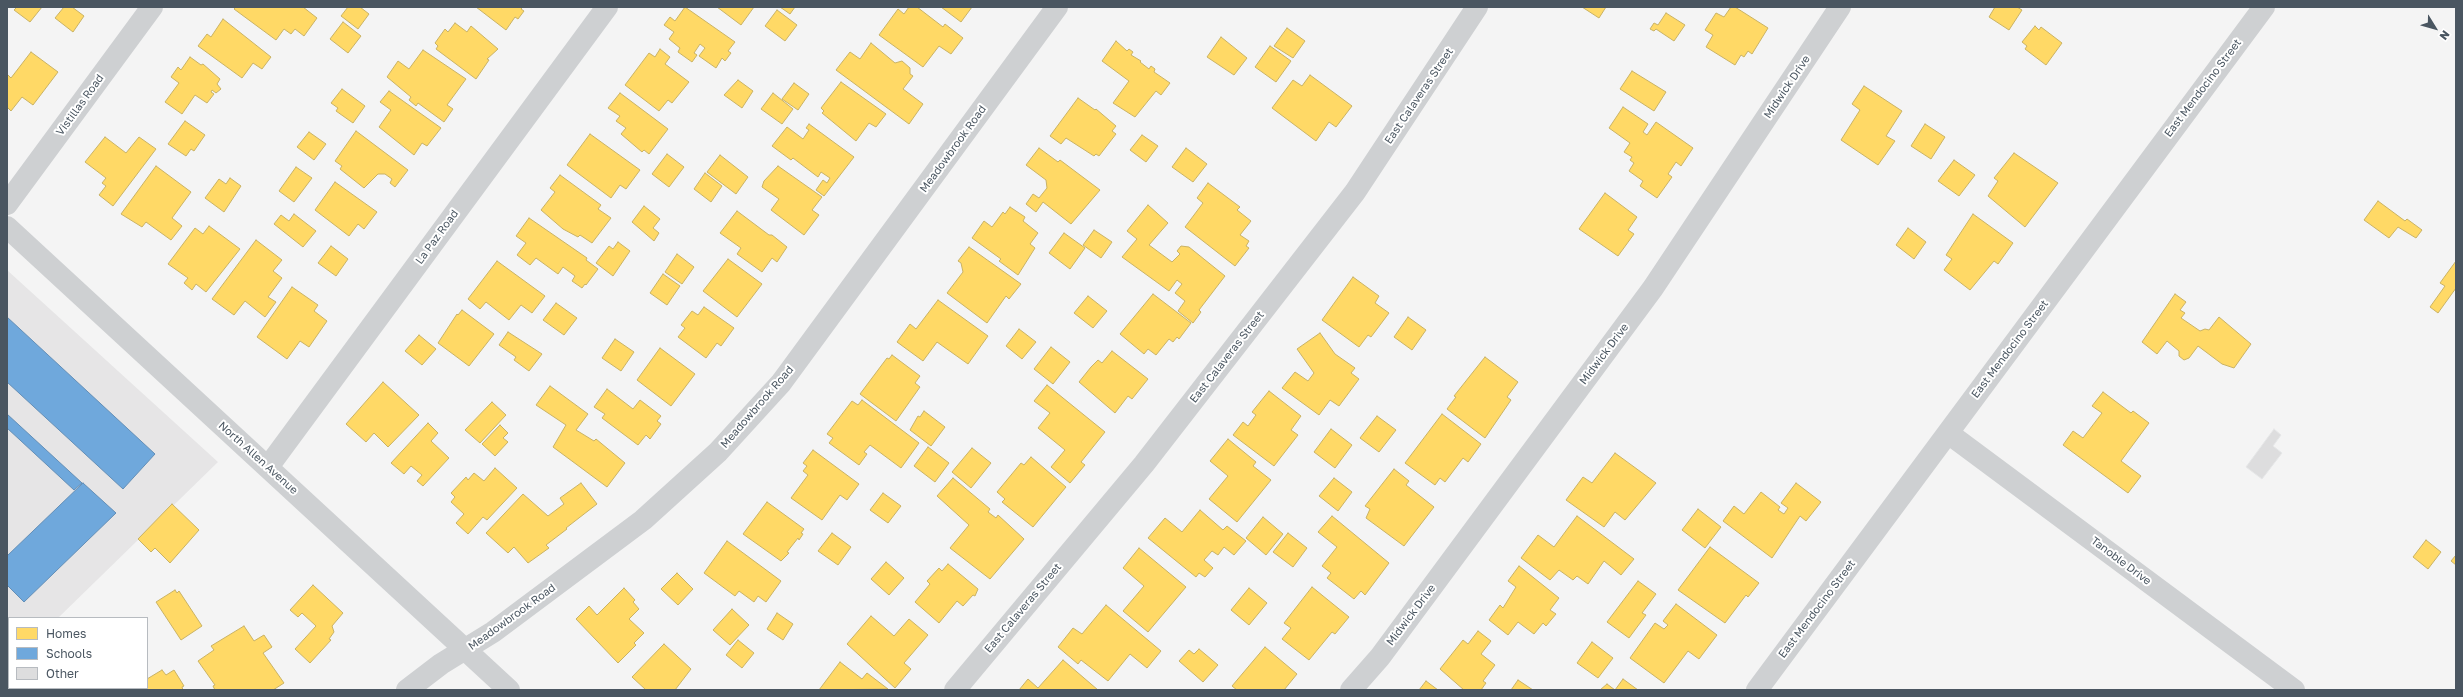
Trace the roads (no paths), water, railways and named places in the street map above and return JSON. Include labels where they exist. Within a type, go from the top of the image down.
[{"type":"street","name":"Vistillas Road","points":[[7,204],[152,7]]},
{"type":"street","name":"La Paz Road","points":[[268,467],[607,7]]},
{"type":"street","name":"Meadowbrook Road","points":[[407,690],[441,664],[466,650],[643,520],[723,446],[781,383],[1057,7]]},
{"type":"street","name":"East Calaveras Street","points":[[955,690],[1144,464],[1355,192],[1477,7]]},
{"type":"street","name":"Midwick Drive","points":[[1351,690],[1380,656],[1653,288],[1840,7]]},
{"type":"street","name":"East Mendocino Street","points":[[1757,690],[2264,7]]},
{"type":"street","name":"North Allen Avenue","points":[[7,226],[509,690]]},
{"type":"street","name":"Tanoble Drive","points":[[1948,433],[2294,690]]}]
